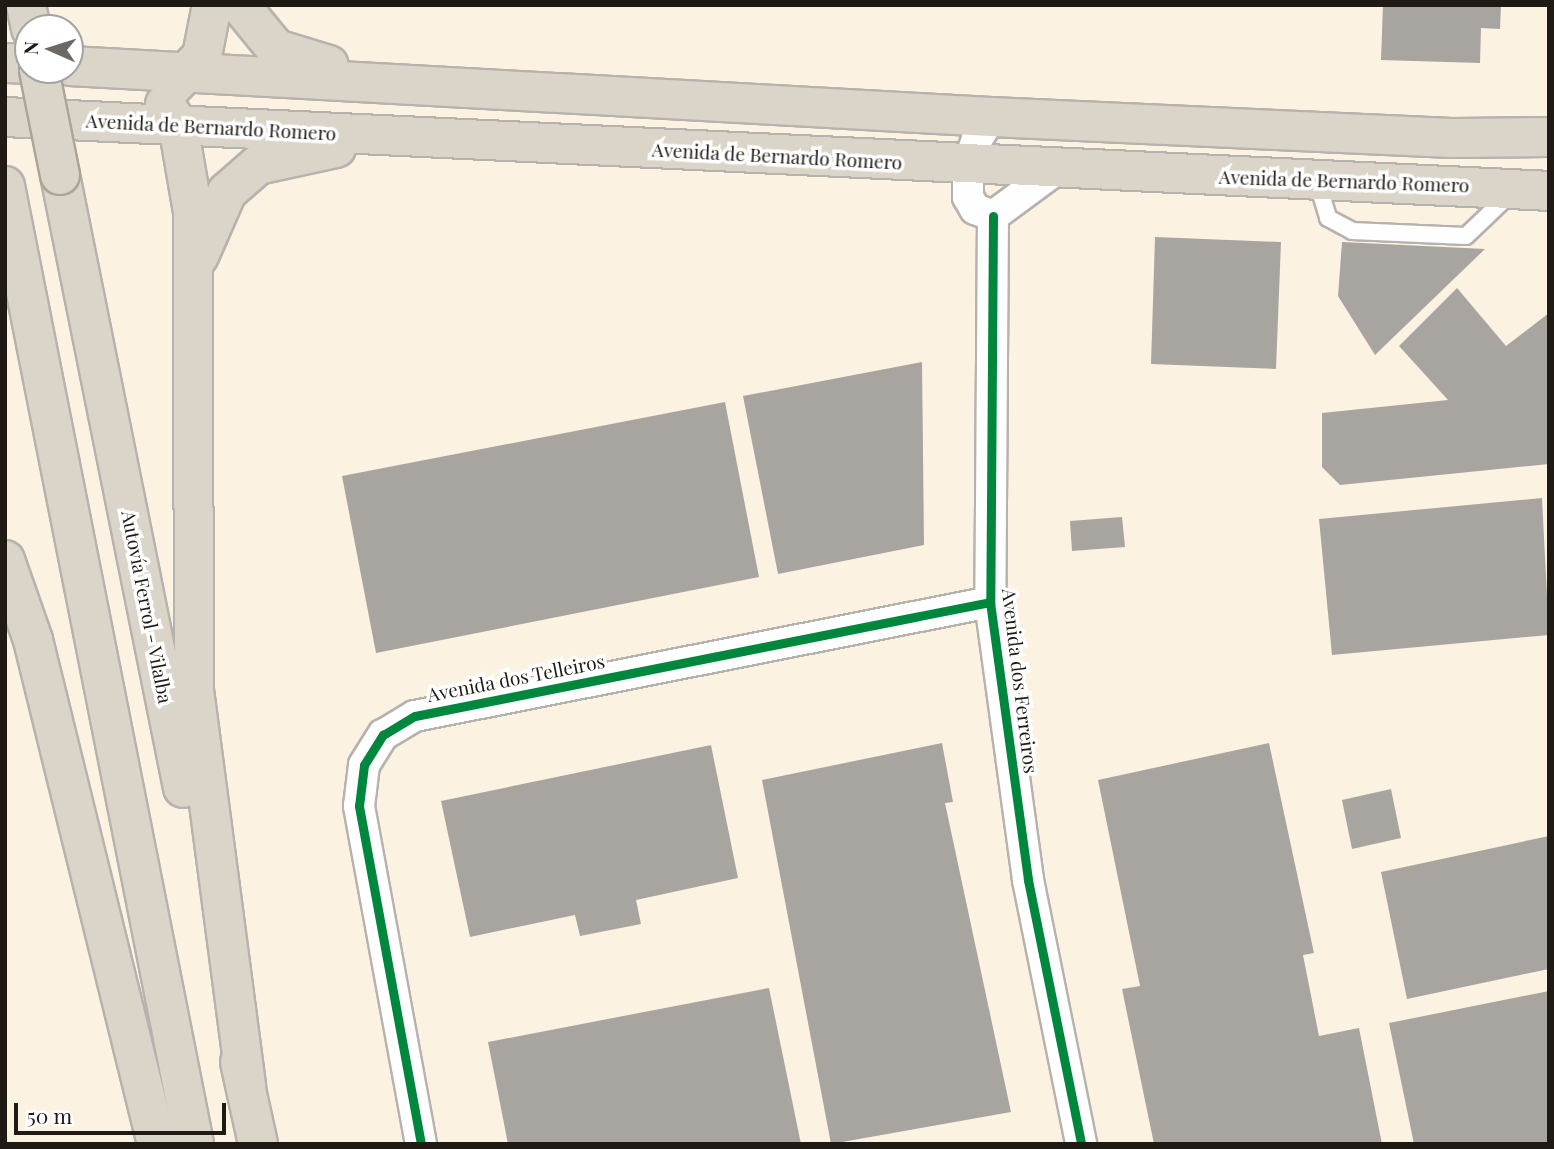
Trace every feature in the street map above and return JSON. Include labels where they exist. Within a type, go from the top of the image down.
[{"type":"highway","points":[[169,112],[187,72],[202,56],[212,5]]},
{"type":"highway","points":[[240,5],[276,49],[349,71],[441,85]]},
{"type":"highway","points":[[84,67],[992,117],[1452,138],[1549,137]]},
{"type":"highway","points":[[130,69],[169,112],[187,167],[195,268],[194,690],[246,1087]]},
{"type":"highway","name":"Autovía Ferrol - Vilalba","points":[[42,84],[258,1144]]},
{"type":"highway","name":"Avenida de Bernardo Romero","points":[[5,117],[128,123],[169,112],[439,138],[1317,181],[1534,188]]},
{"type":"highway","points":[[195,268],[227,192],[258,165],[312,150],[439,138]]},
{"type":"highway","points":[[5,186],[194,1144]]},
{"type":"highway","points":[[5,560],[33,640],[157,1144]]},
{"type":"street","points":[[992,117],[977,139],[968,165],[968,197],[975,209],[993,216],[1058,168]]},
{"type":"street","name":"Avenida dos Ferreiros","points":[[993,216],[990,602],[1028,880],[1081,1144]]},
{"type":"street","name":"Avenida dos Telleiros","points":[[421,1144],[359,806],[364,765],[383,735],[415,716],[990,602]]},
{"type":"shaded area","points":[[5,5],[1549,5],[1549,1144],[5,1144]]},
{"type":"building","points":[[1383,5],[1501,5],[1500,29],[1481,28],[1480,63],[1381,60]]},
{"type":"building","points":[[1155,237],[1281,242],[1276,369],[1151,364]]},
{"type":"building","points":[[1342,242],[1485,249],[1375,355],[1338,296]]},
{"type":"building","points":[[1457,288],[1506,346],[1549,313],[1549,464],[1340,485],[1322,467],[1322,413],[1448,400],[1399,346]]},
{"type":"building","points":[[922,362],[924,545],[778,574],[743,396]]},
{"type":"building","points":[[725,402],[759,577],[376,653],[342,476]]},
{"type":"building","points":[[1542,498],[1549,635],[1332,655],[1319,519]]},
{"type":"building","points":[[1122,517],[1125,547],[1072,551],[1070,521]]},
{"type":"building","points":[[942,743],[953,802],[945,803],[1011,1112],[831,1144],[762,780]]},
{"type":"building","points":[[1269,743],[1314,953],[1303,955],[1319,1036],[1359,1028],[1382,1144],[1154,1144],[1122,989],[1140,986],[1098,780]]},
{"type":"building","points":[[711,745],[738,878],[636,900],[641,924],[580,936],[575,915],[470,937],[441,801]]},
{"type":"building","points":[[1391,789],[1401,838],[1352,849],[1342,800]]},
{"type":"building","points":[[1549,836],[1549,969],[1407,999],[1381,872]]},
{"type":"building","points":[[769,988],[801,1144],[508,1144],[488,1042]]},
{"type":"building","points":[[1549,991],[1549,1144],[1414,1144],[1389,1023]]},
{"type":"cycle path","points":[[993,216],[990,602],[1028,880],[1081,1144]]},
{"type":"cycle path","points":[[421,1144],[359,806],[364,765],[383,735],[415,716],[990,602]]}]
